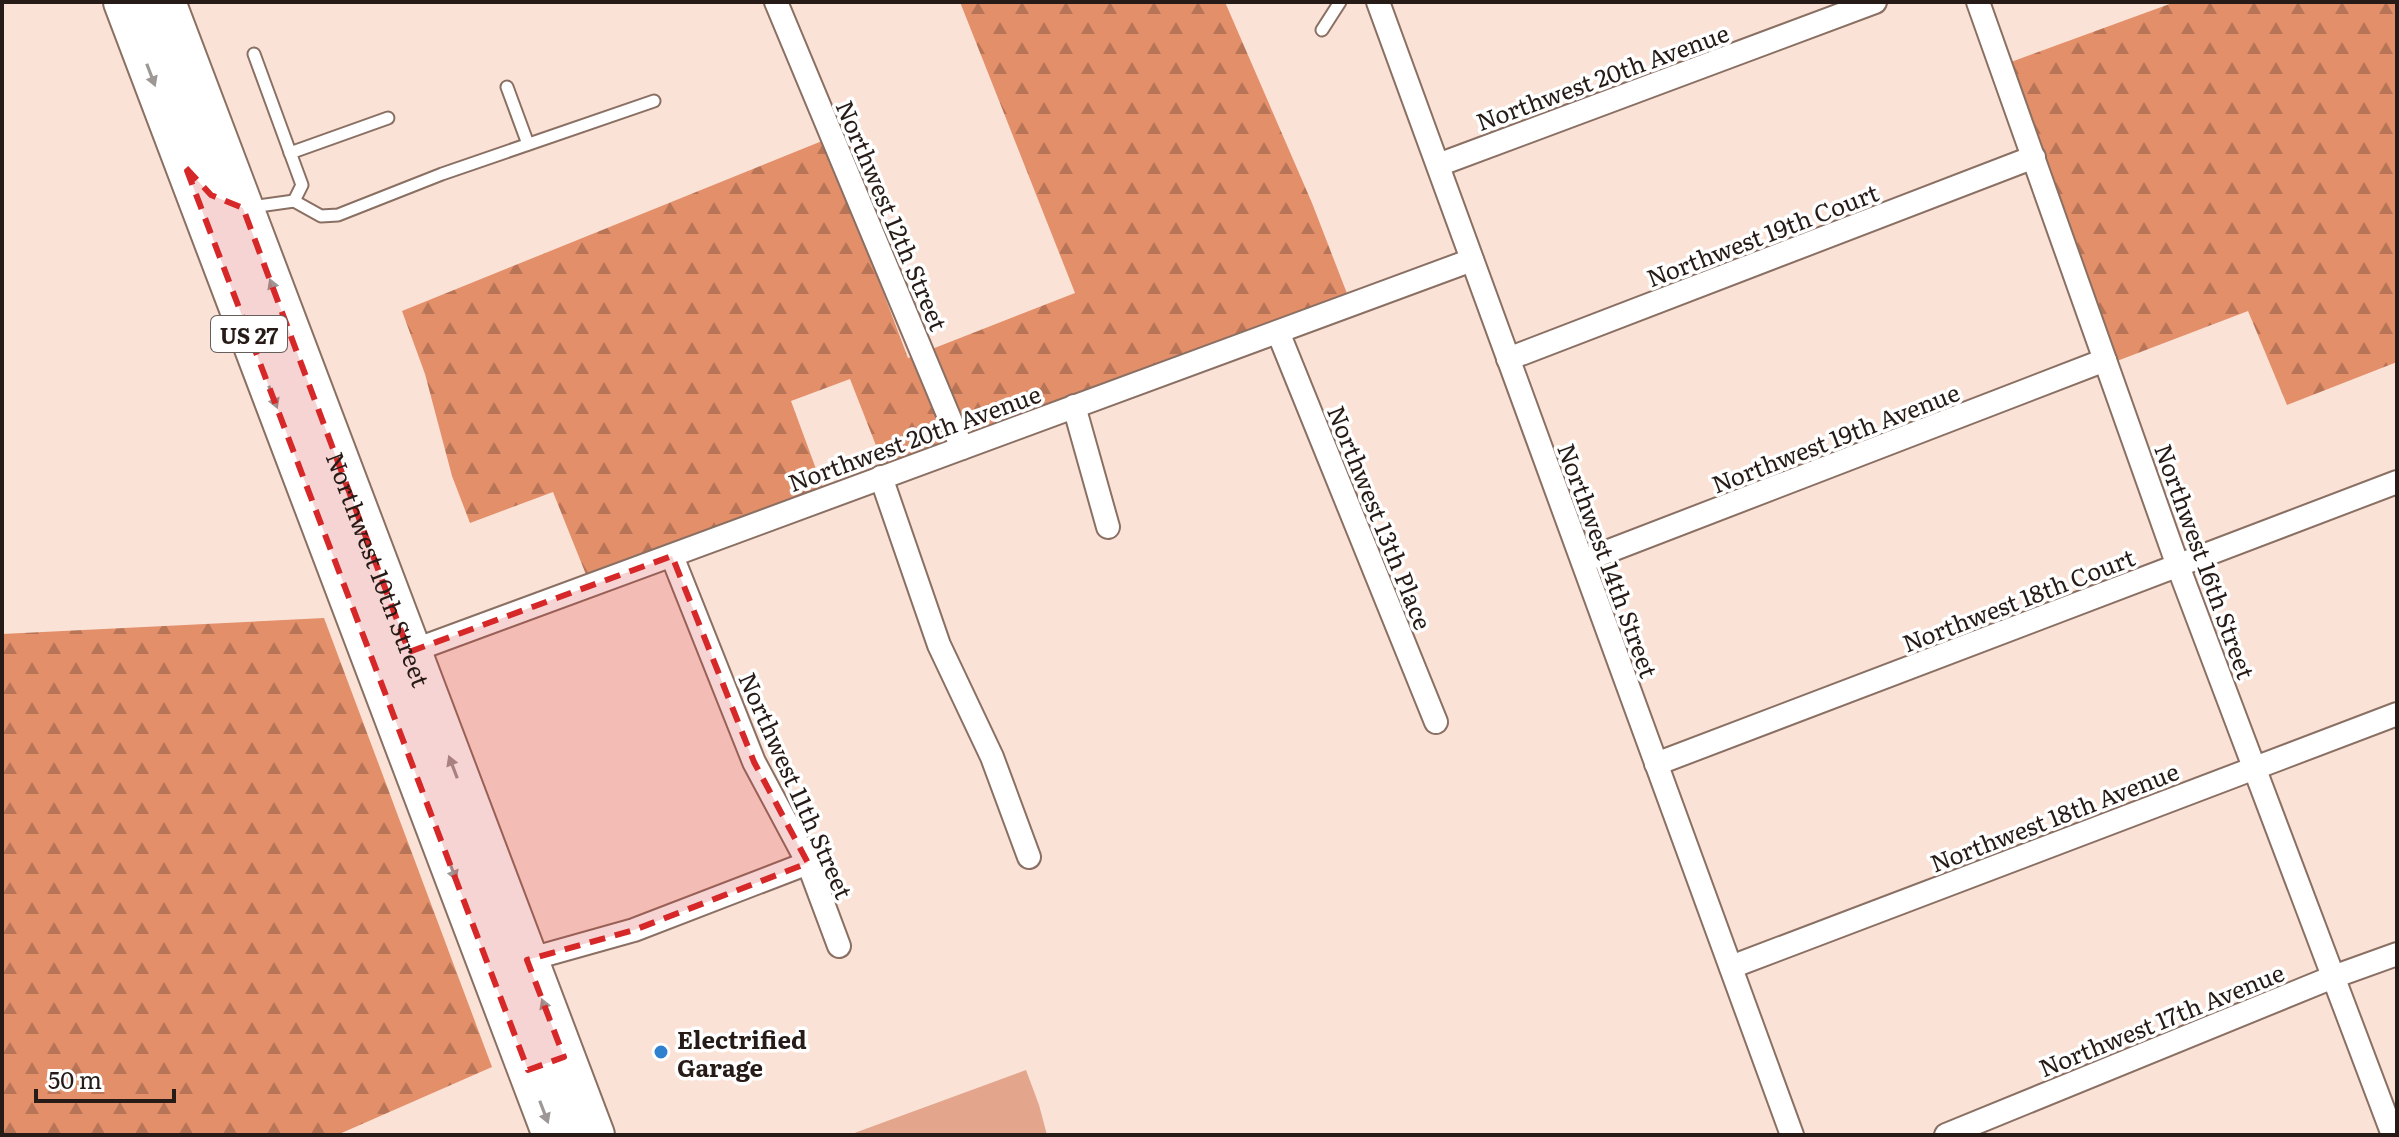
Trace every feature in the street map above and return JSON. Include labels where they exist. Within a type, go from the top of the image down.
[{"type":"highway","name":"Northwest 10th Street","points":[[124,2],[186,168],[392,658],[527,960],[546,1064],[553,1135]]},
{"type":"highway","name":"Northwest 10th Street","points":[[165,2],[243,208],[392,658],[546,1064],[594,1135]]},
{"type":"highway","points":[[186,168],[211,195],[225,204],[243,208]]},
{"type":"street","name":"Northwest 12th Street","points":[[776,2],[962,448]]},
{"type":"street","name":"Northwest 14th Street","points":[[1378,2],[1792,1135]]},
{"type":"street","name":"Northwest 20th Avenue","points":[[1438,165],[1875,2]]},
{"type":"street","name":"Northwest 16th Street","points":[[1978,2],[2178,566],[2393,1135]]},
{"type":"street","name":"Northwest 19th Court","points":[[1508,359],[2034,157]]},
{"type":"street","name":"Northwest 20th Avenue","points":[[392,658],[1472,260]]},
{"type":"street","name":"Northwest 13th Place","points":[[1278,332],[1436,722]]},
{"type":"street","name":"Northwest 19th Avenue","points":[[1583,561],[2105,360]]},
{"type":"street","points":[[1074,406],[1108,527]]},
{"type":"street","points":[[881,477],[939,645],[992,757],[1029,857]]},
{"type":"street","name":"Northwest 18th Court","points":[[1656,764],[2397,482]]},
{"type":"street","name":"Northwest 11th Street","points":[[672,556],[754,762],[808,863],[839,946]]},
{"type":"street","name":"Northwest 18th Avenue","points":[[1731,967],[2397,714]]},
{"type":"street","points":[[527,960],[634,930],[808,863]]},
{"type":"street","name":"Northwest 17th Avenue","points":[[1946,1135],[2333,977],[2397,954]]},
{"type":"lane","points":[[1322,30],[1340,2]]},
{"type":"lane","points":[[254,54],[302,185],[294,201]]},
{"type":"lane","points":[[507,87],[528,144]]},
{"type":"lane","points":[[243,208],[294,201],[321,216],[338,215],[442,174],[654,101]]},
{"type":"lane","points":[[290,153],[388,118]]},
{"type":"highlighted area","points":[[186,168],[211,195],[243,208],[409,652],[672,556],[754,762],[808,863],[634,930],[527,960],[564,1057],[528,1070]]},
{"type":"green space","points":[[960,2],[1225,2],[1312,203],[1348,296],[969,436],[932,349],[1075,293]]},
{"type":"green space","points":[[2175,2],[2397,2],[2397,362],[2287,405],[2248,311],[2117,361],[2011,62]]},
{"type":"green space","points":[[822,141],[908,358],[912,357],[948,443],[884,466],[850,379],[791,401],[823,488],[587,577],[553,492],[470,523],[452,476],[425,374],[402,311]]},
{"type":"green space","points":[[324,618],[492,1067],[337,1135],[2,1135],[2,634]]},
{"type":"shaded area","points":[[1026,1070],[1047,1135],[849,1135]]},
{"type":"place","name":"Electrified Garage","points":[[661,1052]]}]
